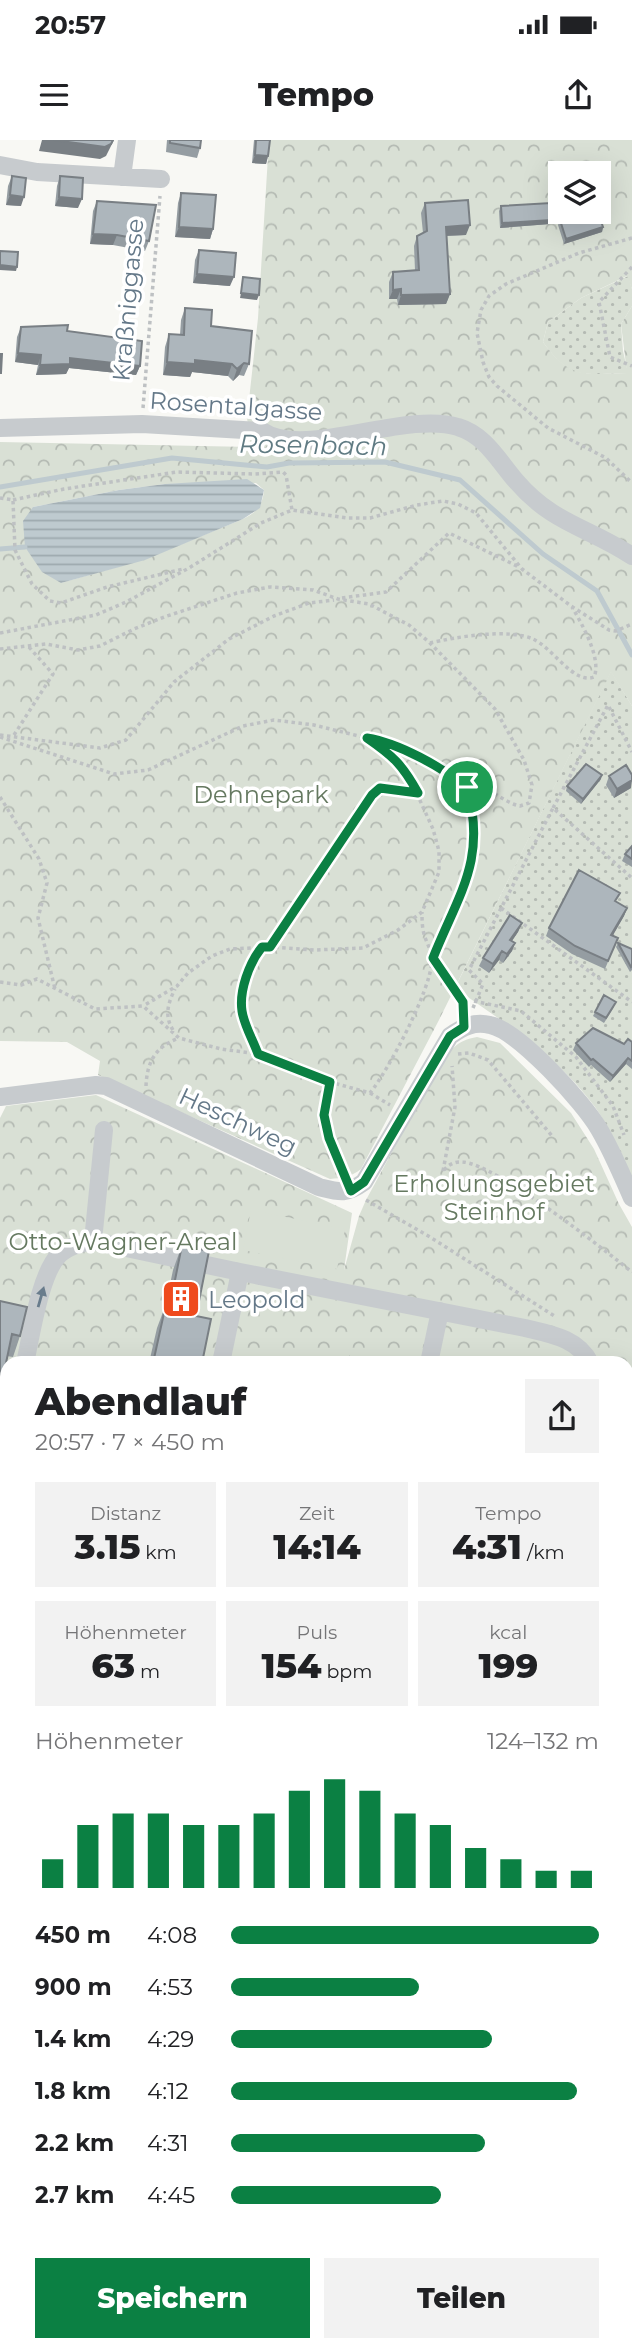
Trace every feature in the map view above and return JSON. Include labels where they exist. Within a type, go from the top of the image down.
[{"type":"street","points":[[122,177],[127,140]]},
{"type":"street","points":[[0,165],[37,172],[161,179]]},
{"type":"street","name":"Rosentalgasse","points":[[0,429],[142,424],[262,431],[272,438],[297,439],[325,438],[427,423],[458,427],[484,441],[516,481],[545,510],[632,556]]},
{"type":"street","points":[[351,1191],[364,1182],[450,1036],[467,1026],[489,1024],[506,1032],[562,1083],[598,1127],[632,1198]]},
{"type":"street","name":"Heschweg","points":[[0,1097],[96,1085],[118,1090],[319,1187],[351,1191]]},
{"type":"street","points":[[93,1241],[104,1130]]},
{"type":"street","points":[[27,1356],[51,1265],[60,1253],[83,1242],[93,1241],[560,1337],[586,1356]]},
{"type":"street","points":[[222,1356],[240,1272]]},
{"type":"street","points":[[430,1356],[440,1311]]},
{"type":"path","name":"Kraßniggasse","points":[[142,424],[161,179]]},
{"type":"path","points":[[632,238],[579,253],[506,284],[489,296],[481,310],[477,333],[483,362],[496,386],[548,428],[606,458],[632,483]]},
{"type":"path","points":[[632,267],[599,302],[610,357],[632,366]]},
{"type":"path","points":[[0,498],[13,500],[64,489],[177,472],[254,474],[271,471],[284,472],[286,475],[292,510]]},
{"type":"path","points":[[13,500],[15,548],[39,593],[50,601],[61,603],[107,587],[188,568]]},
{"type":"path","points":[[0,634],[96,615],[188,568],[261,523],[292,510],[347,518],[370,518],[417,505],[443,501],[458,504],[476,513],[522,569]]},
{"type":"path","points":[[0,736],[14,735],[100,748],[126,740],[174,682],[229,639],[274,616],[309,603],[386,592],[449,533],[522,569],[571,606],[609,630],[616,631],[630,624]]},
{"type":"path","points":[[0,649],[46,644],[78,650],[100,646],[164,617],[237,593],[270,587],[313,590],[338,599],[369,604],[409,625],[495,709],[524,760],[532,785],[529,803],[520,806],[501,799],[489,789],[476,785],[467,787]]},
{"type":"path","points":[[430,643],[453,638],[508,634],[531,638],[547,647],[579,677],[587,680],[594,677],[597,670],[584,629],[571,606]]},
{"type":"path","points":[[14,735],[53,674],[27,645]]},
{"type":"path","points":[[467,1026],[474,1001],[483,984],[469,970],[608,705],[632,752]]},
{"type":"path","points":[[0,736],[114,774],[148,770],[243,726],[274,720],[314,725],[393,744],[455,777],[467,787],[474,825],[474,851],[469,873],[433,958],[414,1016],[381,1080],[370,1093]]},
{"type":"path","points":[[367,738],[394,757],[407,772],[433,830],[439,851],[439,872],[422,912],[424,933],[433,958],[463,1002],[467,1026]]},
{"type":"path","points":[[270,947],[372,795],[380,788],[418,793]]},
{"type":"path","points":[[0,797],[39,859],[47,883],[38,918],[55,989]]},
{"type":"path","points":[[553,808],[632,878]]},
{"type":"path","points":[[501,908],[632,1002]]},
{"type":"path","points":[[179,1038],[169,1023],[167,1010],[177,986],[188,973],[212,956],[230,949],[262,947],[315,950],[363,948],[398,930],[422,912]]},
{"type":"path","points":[[258,1054],[242,1012],[242,997],[255,955],[262,947]]},
{"type":"path","points":[[0,982],[21,985],[37,979],[95,1009],[143,1006],[177,986]]},
{"type":"path","points":[[143,1006],[179,1038],[221,1049],[258,1054],[330,1082],[370,1093],[404,1113]]},
{"type":"path","points":[[149,1106],[147,1066],[159,1048],[179,1038]]},
{"type":"path","points":[[553,1137],[488,1060],[470,1053],[458,1054],[452,1065],[455,1107],[443,1171],[462,1161],[497,1175],[632,1272]]},
{"type":"path","points":[[330,1082],[324,1115],[329,1138],[351,1191],[430,1237],[561,1320],[560,1337]]},
{"type":"green space","name":"Dehnepark","points":[[269,140],[632,140],[632,289],[627,276],[581,298],[548,322],[543,342],[562,363],[579,372],[627,373],[621,324],[632,306],[632,706],[611,672],[439,1020],[361,1169],[346,1177],[330,1179],[98,1075],[100,1061],[67,1042],[0,1041],[0,442],[251,447],[247,418],[258,318]],"holes":[[[256,483],[264,490],[258,508],[248,517],[145,559],[61,583],[33,507],[165,484]]]},
{"type":"green space","points":[[628,276],[632,289],[632,306],[621,324],[628,373],[589,374],[570,369],[553,355],[543,342],[548,322],[581,298]]},
{"type":"green space","points":[[611,671],[632,706],[632,1180],[606,1124],[565,1072],[530,1042],[455,988]]},
{"type":"green space","name":"Otto-Wagner-Areal","points":[[477,1037],[500,1043],[571,1113],[594,1149],[632,1227],[632,1356],[0,1356],[0,1118],[6,1106],[96,1095],[352,1213],[344,1270],[366,1200],[438,1067],[454,1047]]},
{"type":"green space","points":[[251,1210],[345,1229],[337,1269],[243,1250]]},
{"type":"shaded area","points":[[247,479],[264,490],[260,508],[243,519],[145,560],[61,583],[42,572],[25,547],[23,521],[33,507],[119,490]]},
{"type":"building","points":[[54,140],[113,140],[105,147]]},
{"type":"building","points":[[170,140],[201,140],[200,148],[170,143]]},
{"type":"building","points":[[256,140],[270,140],[268,156],[255,155]]},
{"type":"building","points":[[12,176],[26,178],[24,197],[10,195]]},
{"type":"building","points":[[60,176],[83,178],[82,199],[59,197]]},
{"type":"building","points":[[181,193],[216,195],[213,229],[179,227]]},
{"type":"building","points":[[468,200],[470,225],[446,227],[450,294],[401,295],[401,289],[393,290],[393,272],[419,270],[417,236],[427,231],[425,203]]},
{"type":"building","points":[[97,201],[156,205],[149,241],[93,234]]},
{"type":"building","points":[[548,203],[548,220],[502,223],[501,206]]},
{"type":"building","points":[[561,224],[602,224],[603,227],[566,239]]},
{"type":"building","points":[[199,250],[236,253],[234,277],[197,274]]},
{"type":"building","points":[[0,251],[18,252],[17,267],[0,265]]},
{"type":"building","points":[[243,277],[260,279],[259,295],[241,293]]},
{"type":"building","points":[[185,308],[212,310],[211,326],[252,331],[249,364],[244,363],[237,369],[232,364],[195,360],[195,364],[167,362],[169,334],[184,335]]},
{"type":"building","points":[[68,325],[67,331],[142,341],[140,366],[70,358],[70,364],[40,365],[41,355],[18,353],[21,327]]},
{"type":"building","points":[[586,764],[602,775],[583,799],[567,786]]},
{"type":"building","points":[[626,765],[632,780],[617,789],[609,776]]},
{"type":"building","points":[[632,846],[632,859],[625,854]]},
{"type":"building","points":[[579,870],[620,893],[615,901],[627,908],[611,935],[618,938],[608,961],[575,946],[549,928]]},
{"type":"building","points":[[510,915],[522,923],[510,940],[515,943],[507,954],[502,951],[493,964],[483,958]]},
{"type":"building","points":[[618,943],[632,949],[631,967]]},
{"type":"building","points":[[604,995],[616,1002],[606,1018],[595,1012]]},
{"type":"building","points":[[593,1028],[624,1044],[628,1039],[632,1042],[632,1061],[628,1058],[613,1076],[591,1060],[576,1043]]},
{"type":"building","name":"Leopold","points":[[182,1245],[209,1251],[196,1316],[211,1319],[203,1356],[155,1356],[166,1304],[170,1305]]},
{"type":"building","points":[[0,1301],[27,1307],[20,1336],[12,1334],[7,1356],[0,1356]]},
{"type":"waterway","name":"Rosenbach","points":[[0,487],[172,458],[267,467],[289,463],[385,462],[460,480],[543,554],[597,591],[632,655]]},
{"type":"waterway","points":[[0,549],[25,547]]},
{"type":"place","name":"Leopold","points":[[181,1299]]},
{"type":"route","points":[[367,738],[393,744],[455,777],[467,787],[474,825],[474,851],[469,873],[433,958],[463,1002],[464,1027],[450,1036],[364,1182],[351,1191],[329,1138],[324,1115],[330,1082],[258,1054],[242,1012],[245,981],[255,955],[262,947],[270,947],[372,795],[380,788],[418,793],[407,772],[394,757],[367,738]]},
{"type":"park label","name":"Erholungsgebiet Steinhof","points":[[494,1197]]}]
